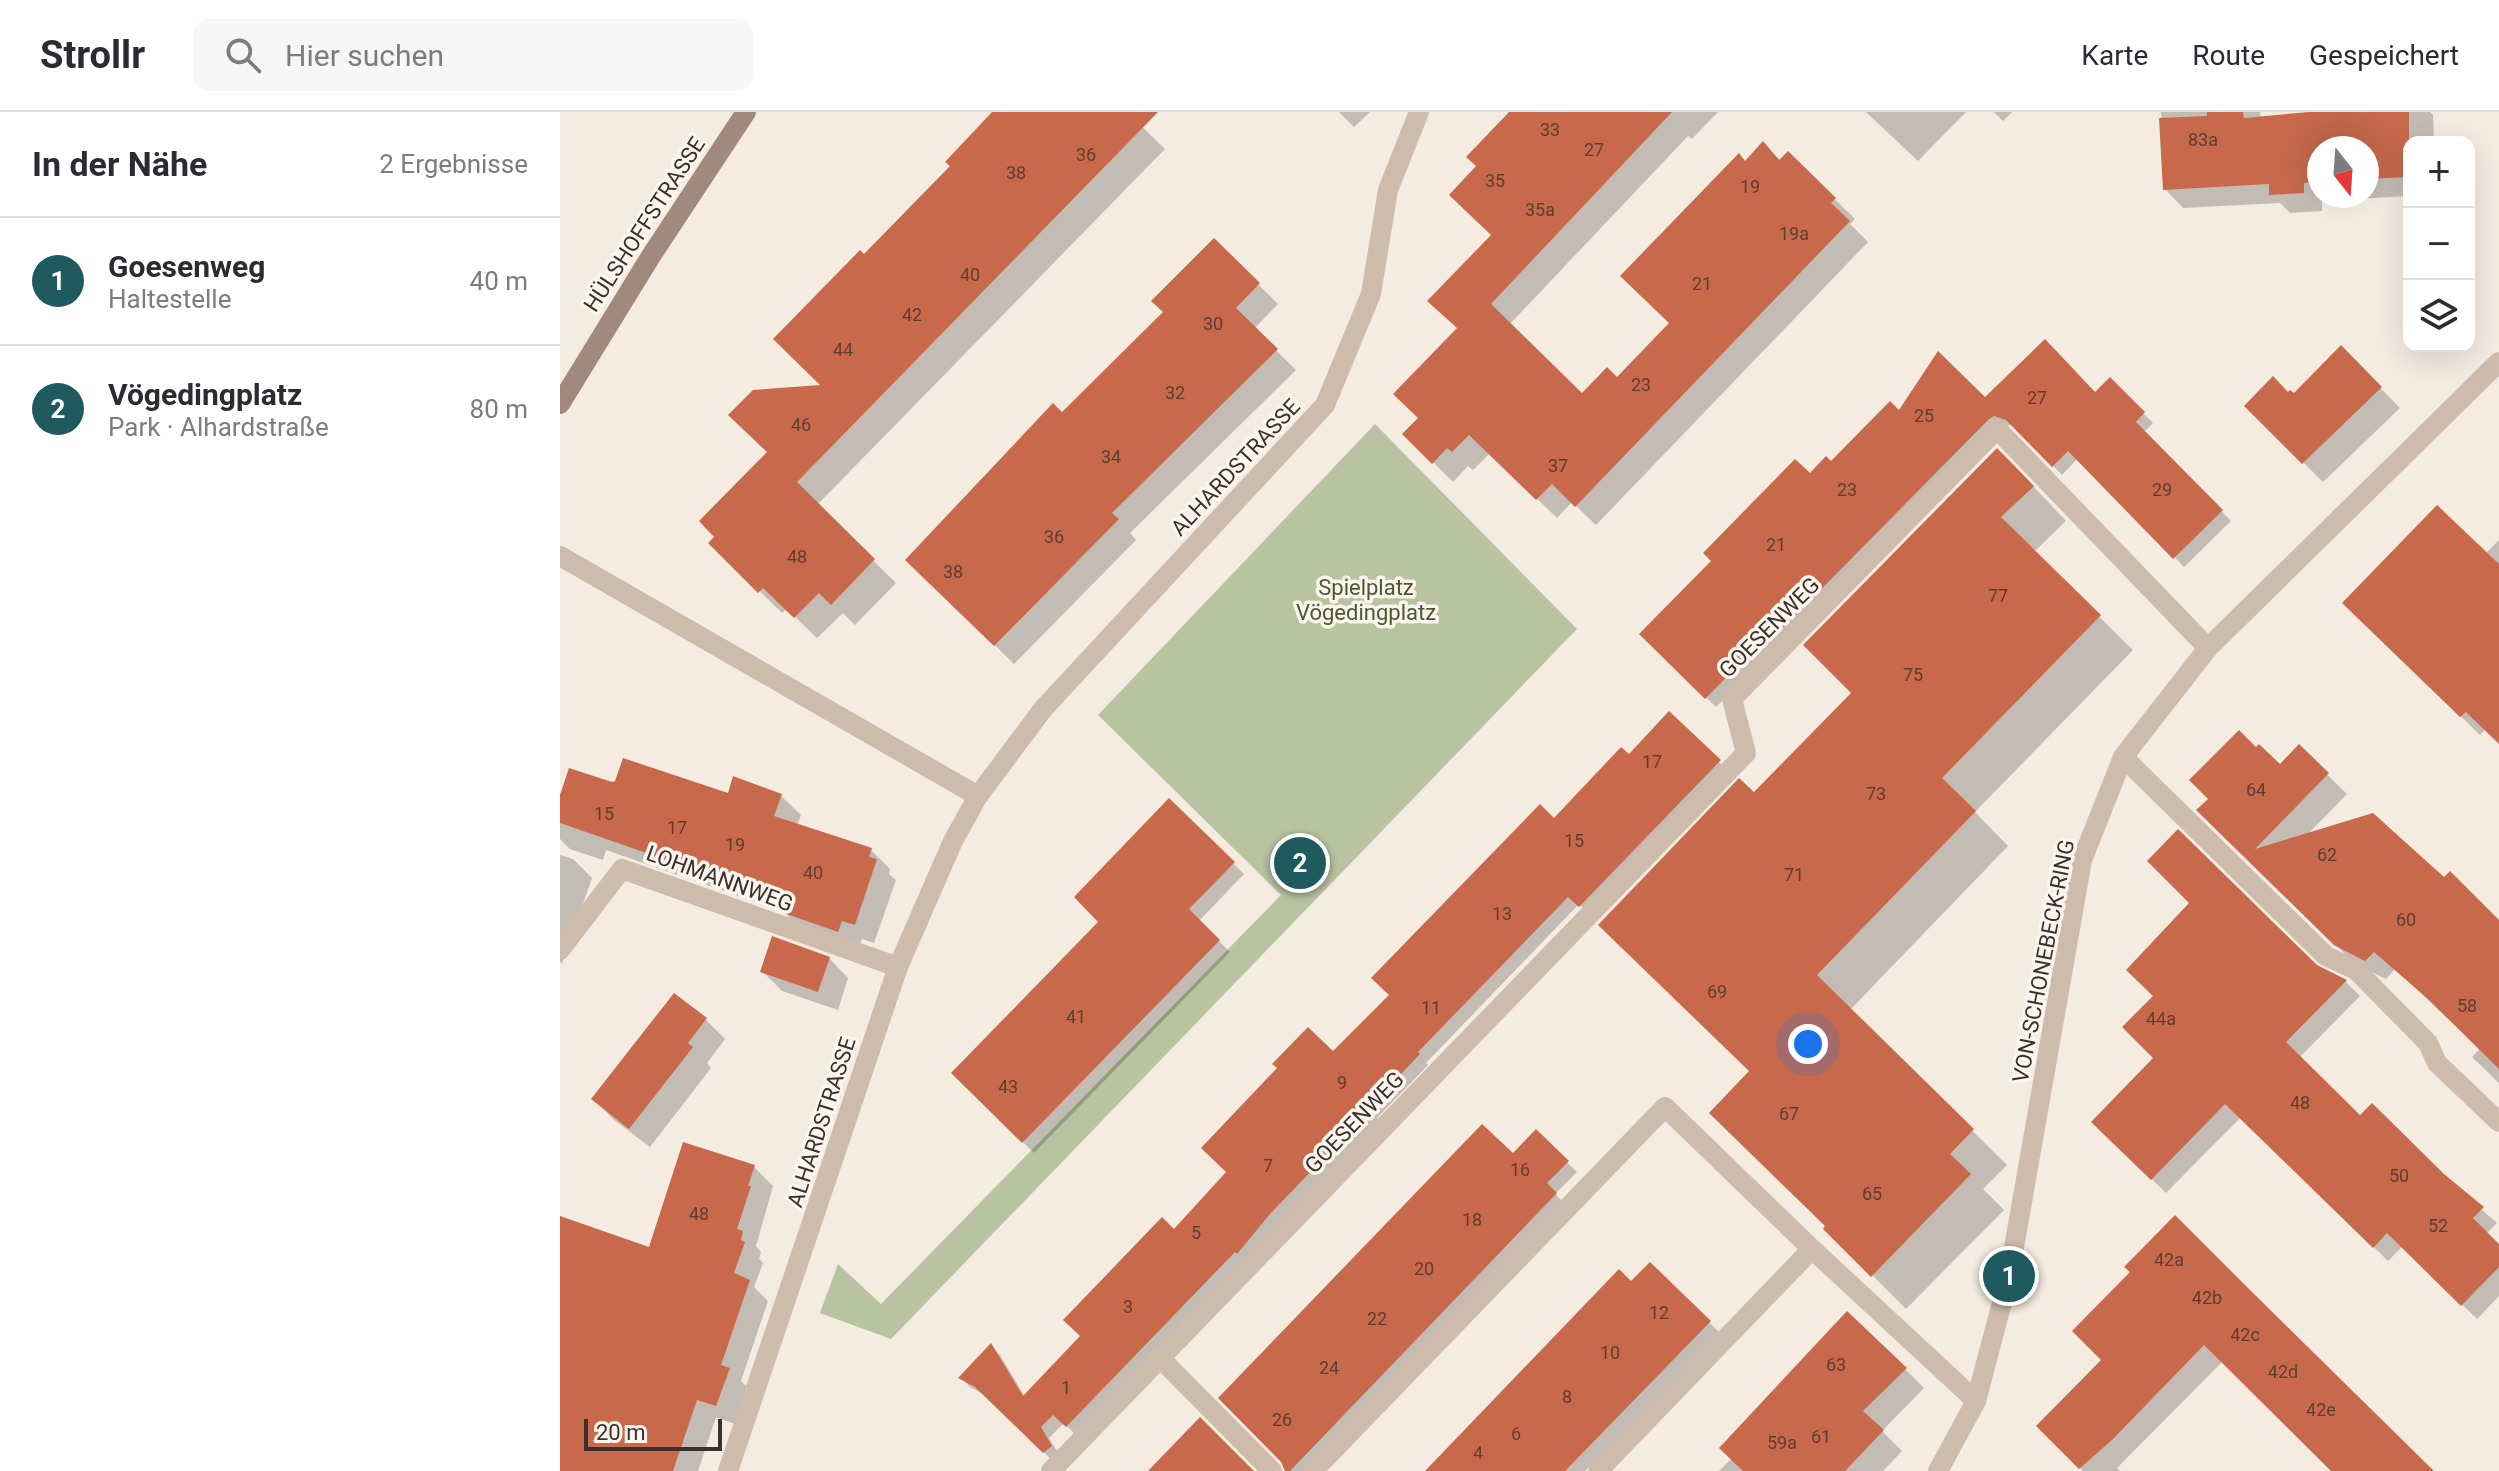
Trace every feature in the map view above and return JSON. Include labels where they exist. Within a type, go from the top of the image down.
[{"type":"main road","name":"HÜLSHOFFSTRASSE","points":[[560,404],[651,256],[746,112]]},
{"type":"street","name":"ALHARDSTRASSE","points":[[728,1471],[898,967],[953,841],[978,796],[1043,709],[1325,405],[1371,294],[1388,190],[1419,112]]},
{"type":"street","name":"VON-SCHONEBECK-RING","points":[[1938,1471],[1976,1401],[2009,1276],[2082,860],[2123,757],[2208,648],[2499,362]]},
{"type":"street","name":"GOESENWEG","points":[[1051,1471],[1746,753],[1732,699],[1997,429],[2208,648]]},
{"type":"street","points":[[560,556],[978,796]]},
{"type":"street","points":[[2123,757],[2326,956],[2356,970],[2428,1043],[2437,1063],[2499,1122]]},
{"type":"street","name":"LOHMANNWEG","points":[[560,950],[622,869],[898,967]]},
{"type":"street","points":[[1313,1471],[1665,1107],[1976,1401]]},
{"type":"street","points":[[1598,1471],[1812,1249]]},
{"type":"street","points":[[1159,1357],[1272,1471]]},
{"type":"green space","name":"Spielplatz Vögedingplatz","points":[[1375,424],[1577,629],[891,1339],[820,1313],[838,1264],[881,1304],[1281,895],[1098,715]]},
{"type":"building","points":[[992,112],[1158,112],[797,482],[875,559],[831,605],[819,593],[794,618],[763,588],[758,593],[708,543],[714,537],[699,521],[767,452],[728,415],[753,390],[820,385],[773,339],[860,250],[864,254],[950,166],[945,162]]},
{"type":"building","points":[[1509,112],[1672,112],[1491,304],[1582,393],[1607,367],[1617,377],[1669,323],[1620,276],[1739,153],[1745,161],[1763,141],[1779,160],[1788,151],[1836,198],[1831,203],[1850,221],[1575,507],[1552,484],[1536,500],[1469,435],[1452,452],[1447,448],[1432,464],[1402,434],[1418,418],[1393,394],[1457,328],[1427,301],[1491,235],[1449,195],[1476,166],[1466,157]]},
{"type":"building","points":[[2207,112],[2243,112],[2244,118],[2309,112],[2409,112],[2409,136],[2403,136],[2403,177],[2379,178],[2379,136],[2307,136],[2307,183],[2304,183],[2304,193],[2269,195],[2269,184],[2163,190],[2159,118],[2207,116]]},
{"type":"building","points":[[1214,238],[1260,283],[1236,308],[1278,349],[1112,513],[1119,519],[994,646],[905,560],[1053,403],[1062,412],[1163,312],[1151,301]]},
{"type":"building","points":[[2045,339],[2095,392],[2110,377],[2145,412],[2136,422],[2223,510],[2173,559],[2068,451],[2052,467],[2006,420],[1994,416],[1784,627],[1780,623],[1705,699],[1639,634],[1711,561],[1703,553],[1795,459],[1810,473],[1826,456],[1831,461],[1890,401],[1899,410],[1938,351],[1985,397]]},
{"type":"building","points":[[2341,345],[2382,387],[2302,464],[2244,406],[2273,376],[2288,392],[2294,393]]},
{"type":"building","points":[[1997,448],[2034,486],[2001,517],[2101,615],[1942,778],[1976,811],[1817,975],[1974,1129],[1950,1154],[1971,1174],[1871,1277],[1823,1229],[1825,1226],[1709,1113],[1749,1071],[1598,925],[1739,778],[1754,792],[1851,693],[1803,645]]},
{"type":"building","points":[[2437,505],[2499,564],[2499,744],[2466,712],[2460,717],[2342,603]]},
{"type":"building","points":[[1669,711],[1721,760],[1579,907],[1568,897],[1418,1052],[1420,1054],[1371,1109],[1270,1214],[1237,1254],[1235,1252],[1066,1427],[1053,1415],[1041,1427],[1052,1446],[1043,1453],[975,1387],[958,1378],[991,1343],[1023,1396],[1080,1336],[1063,1320],[1162,1217],[1174,1229],[1226,1172],[1201,1148],[1277,1068],[1272,1064],[1308,1027],[1333,1051],[1389,995],[1371,978],[1540,804],[1554,818],[1621,747],[1629,754]]},
{"type":"building","points":[[2239,730],[2280,764],[2299,744],[2329,773],[2255,849],[2373,813],[2444,877],[2450,871],[2499,920],[2499,1069],[2427,998],[2374,952],[2365,961],[2334,945],[2196,810],[2208,799],[2189,780]]},
{"type":"building","points":[[623,758],[728,793],[733,776],[782,794],[774,816],[872,848],[869,857],[877,859],[855,925],[842,921],[838,932],[781,912],[785,901],[560,823],[560,795],[569,768],[612,782]]},
{"type":"building","points":[[1169,798],[1235,862],[1189,909],[1220,940],[1022,1143],[951,1073],[1098,922],[1074,897]]},
{"type":"building","points":[[2178,829],[2317,965],[2347,980],[2286,1042],[2360,1115],[2372,1103],[2444,1174],[2484,1207],[2473,1218],[2499,1244],[2499,1267],[2461,1306],[2387,1233],[2373,1248],[2225,1104],[2151,1180],[2091,1122],[2153,1058],[2122,1027],[2153,996],[2126,970],[2189,903],[2147,861]]},
{"type":"building","points":[[772,936],[830,957],[818,992],[760,972]]},
{"type":"building","points":[[674,993],[707,1018],[688,1043],[693,1047],[629,1129],[591,1099]]},
{"type":"building","points":[[1482,1124],[1513,1153],[1536,1129],[1569,1161],[1547,1183],[1557,1193],[1290,1471],[1285,1471],[1281,1462],[1218,1398]]},
{"type":"building","points":[[683,1142],[755,1165],[737,1229],[743,1231],[741,1240],[745,1242],[734,1273],[750,1280],[721,1365],[730,1368],[716,1406],[697,1400],[673,1471],[560,1471],[560,1216],[649,1247]]},
{"type":"building","points":[[2175,1215],[2434,1471],[2331,1471],[2204,1345],[2113,1439],[2079,1469],[2036,1426],[2101,1360],[2072,1331],[2130,1272],[2124,1267]]},
{"type":"building","points":[[1650,1262],[1711,1321],[1565,1471],[1425,1471],[1619,1269],[1631,1281]]},
{"type":"building","points":[[1847,1311],[1907,1368],[1863,1411],[1884,1430],[1845,1471],[1743,1471],[1719,1448]]},
{"type":"building","points":[[1200,1417],[1254,1471],[1148,1471]]},
{"type":"place","name":"Vögedingplatz","points":[[1300,863]]},
{"type":"place","name":"Goesenweg","points":[[2009,1276]]}]
